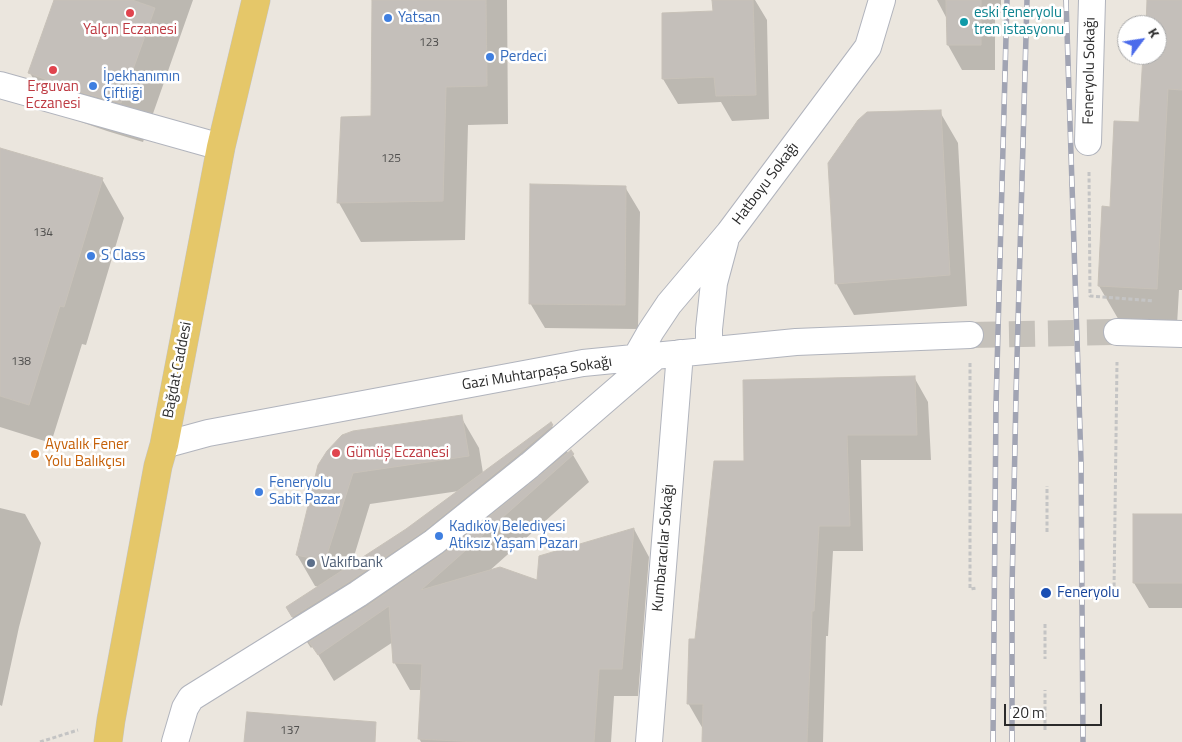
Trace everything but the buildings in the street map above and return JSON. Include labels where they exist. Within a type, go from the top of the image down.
[{"type":"main road","name":"Bağdat Caddesi","points":[[109,731],[222,147],[256,0]]},
{"type":"street","name":"Hatboyu Sokağı","points":[[657,356],[651,330],[669,304],[729,233],[868,47],[882,0]]},
{"type":"street","name":"Feneryolu Sokağı","points":[[1088,142],[1092,0]]},
{"type":"street","points":[[0,85],[222,147]]},
{"type":"street","points":[[709,350],[709,329],[714,283],[729,233]]},
{"type":"street","points":[[1117,332],[1182,334]]},
{"type":"street","name":"Gazi Muhtarpaşa Sokağı","points":[[161,455],[201,451],[590,376],[657,356],[796,342],[970,335]]},
{"type":"street","points":[[175,742],[185,708],[191,698],[366,589],[434,542],[530,465],[657,356]]},
{"type":"street","name":"Kumbaracılar Sokağı","points":[[648,742],[657,356]]},
{"type":"path","points":[[1088,142],[1090,296],[1154,301]]},
{"type":"path","points":[[1098,590],[1114,590],[1117,332]]},
{"type":"path","points":[[970,335],[970,588],[977,588]]},
{"type":"path","points":[[1047,486],[1047,532]]},
{"type":"path","points":[[1045,624],[1045,658]]},
{"type":"path","points":[[1045,690],[1045,730]]},
{"type":"path","points":[[40,742],[109,731]]},
{"type":"tunnel","points":[[970,335],[1117,332]]},
{"type":"railway","points":[[993,742],[996,405],[1007,0]]},
{"type":"railway","points":[[1012,742],[1012,589],[1027,0]]},
{"type":"railway","points":[[1066,0],[1081,461],[1083,742]]},
{"type":"place","name":"Yalçın Eczanesi","points":[[130,13]]},
{"type":"place","name":"Yatsan","points":[[388,18]]},
{"type":"place","name":"eski feneryolu tren istasyonu","points":[[964,22]]},
{"type":"place","name":"Perdeci","points":[[490,57]]},
{"type":"place","name":"Erguvan Eczanesi","points":[[53,70]]},
{"type":"place","name":"İpekhanımın Çiftliği","points":[[93,86]]},
{"type":"place","name":"S Class","points":[[91,256]]},
{"type":"place","name":"Gümüş Eczanesi","points":[[336,453]]},
{"type":"place","name":"Ayvalık Fener Yolu Balıkçısı","points":[[35,454]]},
{"type":"place","name":"Feneryolu Sabit Pazar","points":[[259,492]]},
{"type":"place","name":"Kadıköy Belediyesi Atıksız Yaşam Pazarı","points":[[439,536]]},
{"type":"place","name":"Vakıfbank","points":[[311,563]]},
{"type":"place","name":"Feneryolu","points":[[1046,593]]}]
